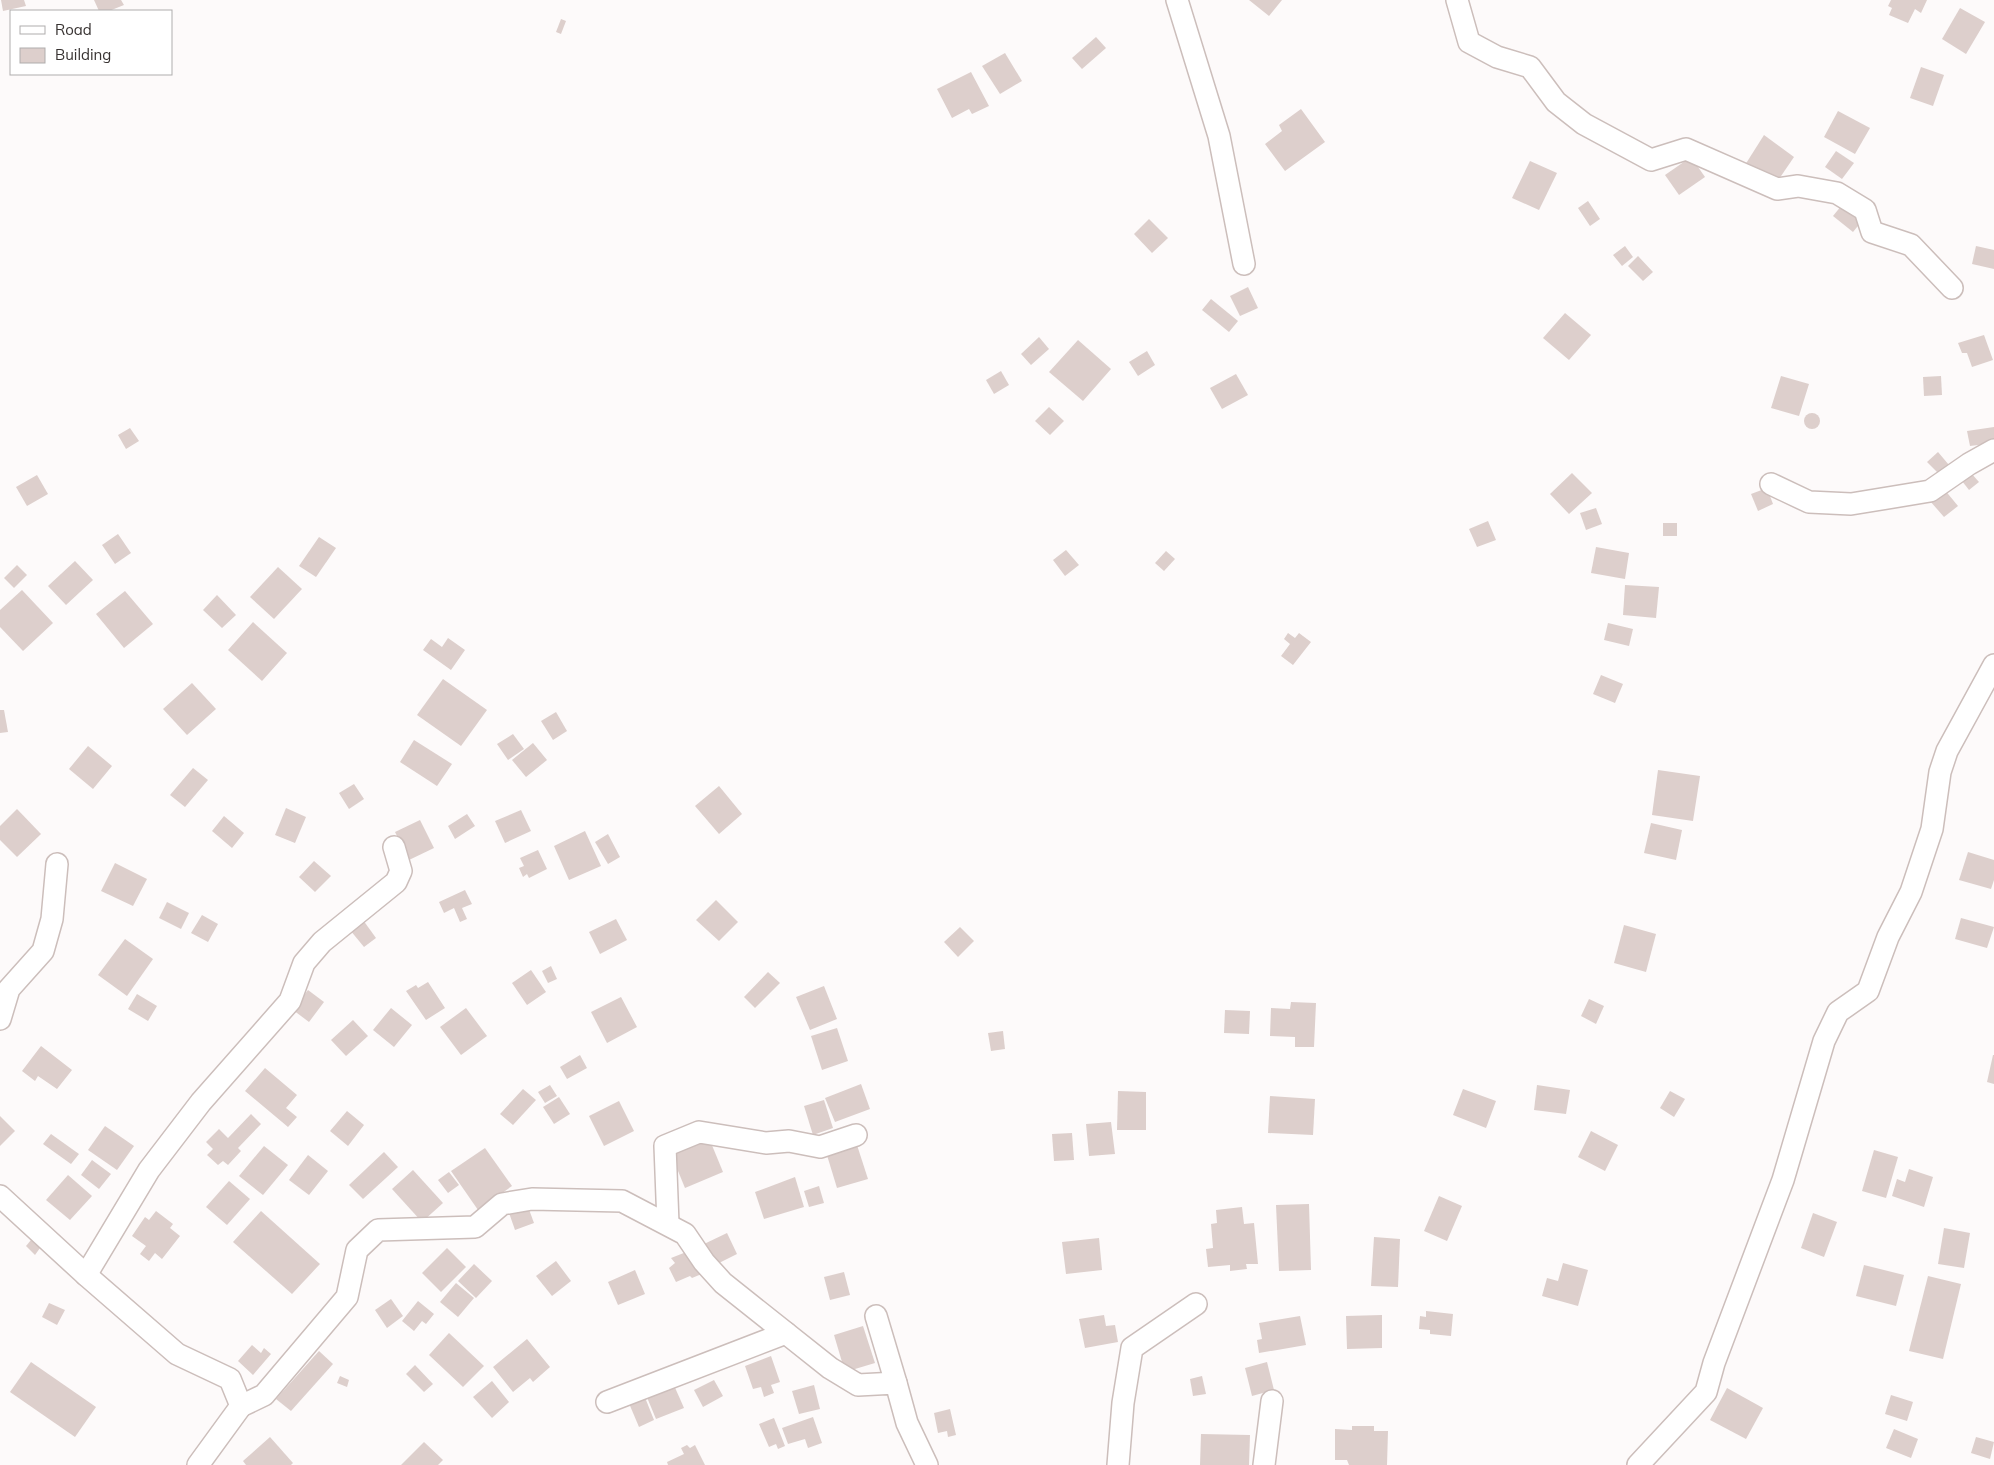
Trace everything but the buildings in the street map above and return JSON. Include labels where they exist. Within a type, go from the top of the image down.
[{"type":"street","points":[[1177,0],[1219,136],[1244,264]]},
{"type":"street","points":[[1457,0],[1469,42],[1497,57],[1530,67],[1556,102],[1584,124],[1651,160],[1686,149],[1777,189],[1798,186],[1837,193],[1865,210],[1872,232],[1911,245],[1952,288]]},
{"type":"street","points":[[1771,484],[1809,502],[1851,504],[1930,491],[1969,464],[1994,450]]},
{"type":"street","points":[[1638,1465],[1706,1392],[1714,1363],[1782,1180],[1824,1041],[1838,1012],[1868,992],[1888,937],[1911,892],[1932,829],[1940,772],[1947,751],[1994,665]]},
{"type":"street","points":[[86,1275],[149,1170],[201,1102],[290,1001],[304,963],[322,942],[396,882],[401,871],[394,846]]},
{"type":"street","points":[[0,1019],[9,988],[43,951],[52,919],[57,864]]},
{"type":"street","points":[[668,1224],[665,1146],[700,1132],[766,1144],[789,1141],[820,1147],[856,1135]]},
{"type":"street","points":[[0,1196],[86,1275],[177,1354],[230,1379],[241,1406]]},
{"type":"street","points":[[198,1465],[241,1406],[264,1395],[347,1297],[357,1250],[378,1230],[475,1227],[502,1204],[532,1199],[622,1200],[685,1234],[704,1262],[724,1283],[830,1368],[858,1385],[896,1383]]},
{"type":"street","points":[[1118,1465],[1123,1403],[1132,1348],[1196,1304]]},
{"type":"street","points":[[876,1316],[907,1423],[927,1465]]},
{"type":"street","points":[[607,1402],[786,1334]]},
{"type":"street","points":[[1264,1465],[1272,1401]]}]
